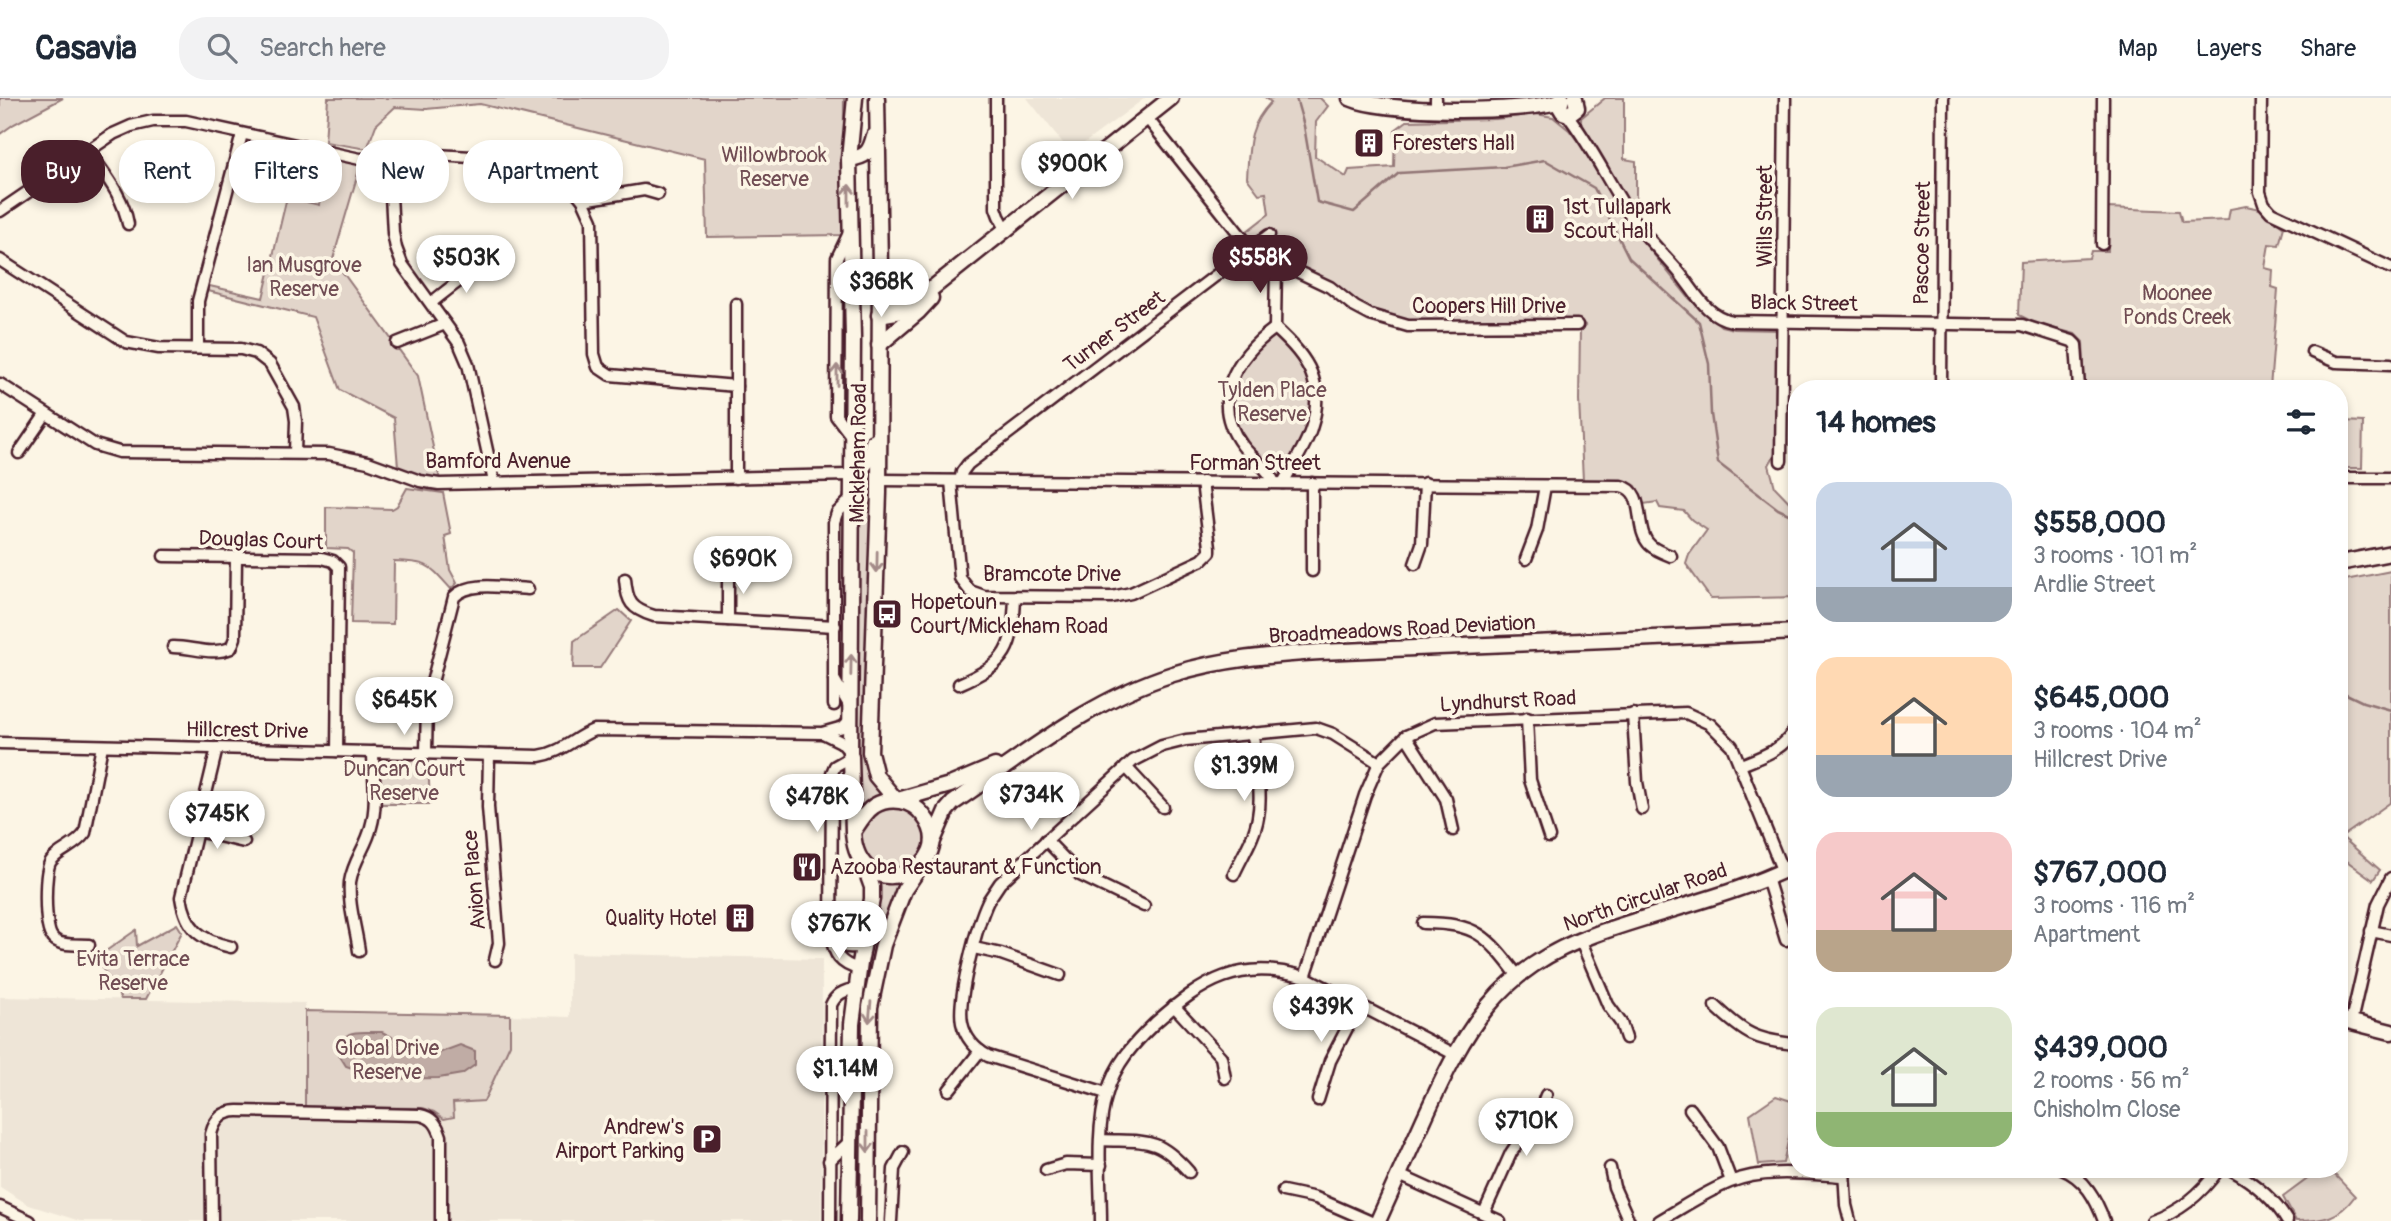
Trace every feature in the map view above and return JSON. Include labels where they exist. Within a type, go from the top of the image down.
[{"type":"main road","name":"Mickleham Road","points":[[853,832],[850,714],[853,320],[849,159],[855,98]]},
{"type":"main road","name":"Mickleham Road","points":[[877,98],[880,266],[879,487],[870,751],[876,776],[897,800]]},
{"type":"main road","points":[[879,345],[905,316],[985,246],[1171,98]]},
{"type":"main road","points":[[1350,98],[1374,105],[1436,103],[1484,109],[1569,106],[1589,98]]},
{"type":"main road","points":[[849,159],[862,157],[868,152],[878,124]]},
{"type":"main road","points":[[849,159],[868,164],[879,175]]},
{"type":"main road","points":[[880,266],[887,297],[905,316]]},
{"type":"main road","points":[[853,320],[905,316]]},
{"type":"main road","points":[[851,475],[864,468],[870,457],[879,410]]},
{"type":"main road","points":[[851,475],[864,478],[879,487]]},
{"type":"main road","points":[[2348,561],[2391,553]]},
{"type":"main road","name":"Broadmeadows Road Deviation","points":[[931,846],[946,811],[953,803],[1084,713],[1126,692],[1174,674],[1228,661],[1320,652],[1788,632]]},
{"type":"main road","name":"Broadmeadows Road Deviation","points":[[897,800],[973,776],[1029,750]]},
{"type":"main road","points":[[849,1221],[852,1024],[872,893],[870,879],[853,832],[868,811],[876,805],[897,800],[917,808],[924,816],[932,835],[931,846],[904,890],[883,945],[870,1007],[868,1221]]},
{"type":"main road","points":[[860,857],[867,867],[889,877],[912,872],[922,864]]},
{"type":"main road","name":"North Circular Road","points":[[1378,1221],[1454,1054],[1483,1011],[1518,976],[1552,953],[1580,939],[1788,873]]},
{"type":"main road","points":[[2348,1022],[2391,1032]]},
{"type":"street","points":[[996,98],[996,208],[1007,230]]},
{"type":"street","name":"Wills Street","points":[[1780,461],[1785,98]]},
{"type":"street","name":"Pascoe Street","points":[[1941,380],[1943,98]]},
{"type":"street","points":[[2102,244],[2103,98]]},
{"type":"street","points":[[2261,98],[2260,192],[2264,204],[2271,212],[2391,268]]},
{"type":"street","name":"Black Street","points":[[1569,106],[1579,130],[1643,233],[1679,272],[1708,310],[1718,317],[1732,321],[2022,325],[2072,341],[2078,348],[2079,380]]},
{"type":"street","name":"Coopers Hill Drive","points":[[1147,118],[1252,250],[1330,287],[1355,307],[1408,326],[1577,325]]},
{"type":"street","points":[[104,140],[131,126],[153,121],[187,121],[356,158]]},
{"type":"street","points":[[198,348],[198,300],[242,134]]},
{"type":"street","points":[[105,175],[126,211],[128,224]]},
{"type":"street","points":[[623,193],[644,190],[659,194]]},
{"type":"street","points":[[0,211],[21,196]]},
{"type":"street","points":[[391,203],[393,233],[402,264],[459,343],[468,364],[494,482]]},
{"type":"street","points":[[584,203],[592,220],[594,354],[598,367],[610,374],[736,386]]},
{"type":"street","name":"Mickleham Road","points":[[849,232],[837,258],[836,416],[852,438]]},
{"type":"street","name":"Turner Street","points":[[955,481],[968,464],[1269,235]]},
{"type":"street","points":[[0,260],[126,342],[159,348],[242,349],[256,353],[270,364],[294,407],[295,453]]},
{"type":"street","points":[[1275,328],[1257,341],[1241,359],[1233,372],[1228,397],[1233,430],[1245,449],[1278,483],[1312,428],[1315,389],[1312,372],[1302,354],[1275,328],[1276,263]]},
{"type":"street","points":[[431,303],[463,278],[478,269],[490,266]]},
{"type":"street","points":[[736,304],[736,478]]},
{"type":"street","points":[[397,343],[445,324]]},
{"type":"street","points":[[2312,352],[2336,362],[2391,364]]},
{"type":"street","name":"Bamford Avenue","points":[[0,384],[95,445],[119,452],[343,455],[420,481],[439,484],[851,475]]},
{"type":"street","points":[[19,453],[45,415]]},
{"type":"street","points":[[976,481],[976,466],[982,455]]},
{"type":"street","points":[[836,477],[844,484],[851,499]]},
{"type":"street","points":[[2348,478],[2391,478]]},
{"type":"street","name":"Forman Street","points":[[879,487],[955,481],[1621,486],[1630,489],[1636,498],[1639,521],[1646,541],[1651,547],[1671,555]]},
{"type":"street","name":"Bramcote Drive","points":[[955,481],[958,570],[964,586],[977,595],[1015,597],[1122,596],[1202,560],[1208,556],[1210,547],[1202,482]]},
{"type":"street","points":[[1312,483],[1312,571]]},
{"type":"street","points":[[1415,564],[1422,544],[1425,483]]},
{"type":"street","points":[[1526,559],[1537,530],[1545,486]]},
{"type":"street","name":"Mickleham Road","points":[[850,714],[834,679],[834,522],[837,513],[851,499]]},
{"type":"street","name":"Douglas Court","points":[[164,556],[322,558],[333,561],[339,567],[337,751]]},
{"type":"street","points":[[173,647],[209,652],[222,652],[231,648],[235,638],[236,557]]},
{"type":"street","points":[[728,573],[728,620]]},
{"type":"street","points":[[625,579],[626,596],[632,605],[654,616],[835,626]]},
{"type":"street","points":[[426,753],[427,702],[454,597],[460,591],[471,587],[528,589]]},
{"type":"street","points":[[959,684],[987,671],[1001,660],[1010,641],[1015,597]]},
{"type":"street","points":[[834,679],[834,705]]},
{"type":"street","name":"Lyndhurst Road","points":[[1305,977],[1365,795],[1379,763],[1406,736],[1435,723],[1633,714],[1675,713],[1694,716],[1719,730],[1732,746],[1788,868]]},
{"type":"street","name":"Hillcrest Drive","points":[[0,743],[489,755],[551,754],[594,730],[822,733],[843,727],[850,714]]},
{"type":"street","points":[[1633,714],[1637,782],[1642,809]]},
{"type":"street","points":[[1527,718],[1530,780],[1549,837]]},
{"type":"street","points":[[1106,1093],[996,1059],[980,1051],[964,1030],[960,1010],[984,913],[994,892],[1009,873],[1126,767],[1150,751],[1175,742],[1306,728],[1325,730],[1379,763]]},
{"type":"street","points":[[822,733],[841,742],[850,755],[835,766],[832,773],[831,936],[837,958],[848,966],[859,969]]},
{"type":"street","points":[[1234,874],[1251,840],[1258,818],[1259,799],[1253,733]]},
{"type":"street","points":[[1406,736],[1446,799],[1453,830]]},
{"type":"street","points":[[1741,765],[1779,748],[1788,740]]},
{"type":"street","points":[[89,945],[62,944],[52,939],[47,927],[47,873],[49,863],[78,843],[85,833],[102,746]]},
{"type":"street","points":[[217,748],[181,897],[183,913],[190,927],[216,944],[231,947]]},
{"type":"street","points":[[359,951],[350,899],[351,880],[355,863],[371,830],[374,810],[373,752]]},
{"type":"street","name":"Avion Place","points":[[489,755],[488,807],[499,943],[495,960]]},
{"type":"street","points":[[1126,767],[1163,807]]},
{"type":"street","points":[[197,831],[244,842]]},
{"type":"street","points":[[1046,840],[1080,875],[1144,906]]},
{"type":"street","points":[[1767,878],[1786,940]]},
{"type":"street","points":[[2348,1011],[2378,904],[2391,878]]},
{"type":"street","points":[[1423,923],[1454,924],[1477,932],[1492,944],[1518,976]]},
{"type":"street","points":[[2371,931],[2391,935]]},
{"type":"street","points":[[831,936],[841,946],[863,946]]},
{"type":"street","points":[[1580,939],[1626,1038]]},
{"type":"street","points":[[974,948],[1001,954],[1060,975]]},
{"type":"street","points":[[1101,1221],[1103,1111],[1106,1093],[1127,1052],[1174,1006],[1196,990],[1227,975],[1265,970],[1305,977],[1360,1003],[1454,1054]]},
{"type":"street","points":[[830,1221],[831,1005],[837,996],[846,990],[856,989]]},
{"type":"street","points":[[1318,1100],[1330,1061],[1360,1003]]},
{"type":"street","points":[[1174,1006],[1216,1050],[1223,1062],[1225,1078]]},
{"type":"street","points":[[1715,1006],[1747,1033],[1771,1041],[1788,1043]]},
{"type":"street","points":[[949,1090],[980,1051]]},
{"type":"street","points":[[1484,1213],[1511,1153],[1540,1110],[1546,1095]]},
{"type":"street","points":[[1690,1109],[1718,1147],[1731,1181]]},
{"type":"street","points":[[212,1221],[211,1134],[222,1115],[238,1111],[420,1115],[429,1118],[437,1125],[440,1136],[441,1221]]},
{"type":"street","points":[[1101,1140],[1140,1141],[1159,1145],[1167,1149],[1189,1172]]},
{"type":"street","points":[[829,1161],[849,1142]]},
{"type":"street","points":[[891,1221],[894,1169],[902,1152]]},
{"type":"street","points":[[1046,1170],[1066,1164],[1101,1165]]},
{"type":"street","points":[[1610,1168],[1614,1187],[1629,1221]]},
{"type":"street","points":[[1660,1221],[1731,1181],[1788,1173]]},
{"type":"street","points":[[1399,1175],[1497,1220]]},
{"type":"street","points":[[1844,1178],[1850,1221]]},
{"type":"street","points":[[2078,1178],[2091,1192],[2104,1221]]},
{"type":"street","points":[[2152,1221],[2189,1202],[2212,1178]]},
{"type":"street","points":[[2245,1178],[2267,1194],[2287,1221]]},
{"type":"street","points":[[1283,1191],[1317,1198],[1369,1221]]},
{"type":"street","points":[[0,1207],[30,1221]]},
{"type":"shaded area","points":[[1027,98],[1145,98],[1071,153]]},
{"type":"shaded area","points":[[570,953],[822,959],[821,1221],[80,1221],[29,1205],[0,1187],[0,997],[305,1003],[305,1107],[423,1108],[434,1112],[453,1103],[510,1044],[510,1015],[570,1017]]},
{"type":"shaded area","points":[[359,1032],[382,1032],[402,1042],[417,1056],[436,1054],[460,1045],[475,1051],[475,1065],[462,1074],[439,1078],[384,1079],[346,1066],[338,1053],[344,1038]]},
{"type":"green space","points":[[0,98],[63,98],[0,134]]},
{"type":"green space","name":"Willowbrook Reserve","points":[[328,98],[844,98],[843,235],[707,237],[705,159],[480,104],[426,109],[395,107],[376,125],[370,140],[356,140],[356,147],[342,145],[342,140],[325,140]]},
{"type":"green space","points":[[1266,98],[1320,98],[1328,106],[1316,122],[1315,156],[1346,177],[1349,170],[1394,167],[1395,130],[1407,121],[1496,119],[1536,114],[1553,117],[1569,130],[1583,148],[1621,214],[1689,298],[1721,326],[1777,330],[1775,454],[1769,465],[1775,487],[1788,501],[1788,597],[1711,599],[1686,564],[1689,555],[1707,530],[1684,511],[1660,508],[1657,502],[1644,504],[1636,486],[1628,481],[1583,480],[1579,400],[1580,330],[1585,325],[1580,320],[1404,321],[1359,304],[1337,285],[1276,258],[1270,249],[1274,242],[1265,231],[1251,238],[1246,232],[1269,214],[1266,193],[1259,194],[1247,178],[1249,146],[1258,120],[1271,102]]},
{"type":"green space","points":[[1605,98],[1624,98],[1624,159],[1636,161],[1636,200],[1627,200],[1581,122],[1581,118]]},
{"type":"green space","name":"Ian Musgrove Reserve","points":[[342,160],[356,162],[356,180],[333,259],[418,376],[440,480],[421,477],[398,467],[394,418],[340,390],[313,317],[204,290],[205,285],[263,298],[286,203],[342,203]]},
{"type":"green space","name":"Moonee Ponds Creek","points":[[2246,206],[2260,209],[2284,227],[2279,245],[2269,244],[2265,268],[2273,270],[2272,287],[2278,289],[2271,380],[2085,380],[2083,342],[2075,334],[2037,324],[2019,315],[2021,262],[2089,258],[2091,251],[2108,251],[2108,208],[2179,211],[2182,222],[2228,220],[2230,209]]},
{"type":"green space","name":"Tylden Place Reserve","points":[[1275,334],[1292,349],[1305,366],[1313,393],[1310,423],[1305,437],[1289,462],[1279,471],[1247,447],[1232,416],[1231,405],[1232,388],[1253,349]]},
{"type":"green space","points":[[2348,421],[2363,422],[2362,468],[2348,468]]},
{"type":"green space","points":[[860,481],[869,486],[872,493],[867,737],[885,796],[863,808],[860,805],[856,718]]},
{"type":"green space","points":[[407,488],[443,493],[451,534],[445,536],[450,570],[457,583],[451,589],[427,566],[394,561],[393,624],[351,623],[353,553],[348,549],[326,548],[326,507],[392,509],[397,506]]},
{"type":"green space","points":[[2391,571],[2391,802],[2348,833],[2348,579]]},
{"type":"green space","points":[[619,610],[631,621],[600,668],[573,668],[574,641]]},
{"type":"green space","name":"Duncan Court Reserve","points":[[428,759],[430,804],[378,804],[378,767],[385,761]]},
{"type":"green space","points":[[893,806],[911,812],[919,820],[925,838],[919,856],[911,864],[893,870],[875,864],[867,856],[861,838],[867,820],[875,812]]},
{"type":"green space","points":[[2348,842],[2380,870],[2373,880],[2348,862]]},
{"type":"green space","points":[[874,876],[902,882],[866,993],[859,1103],[855,1102],[855,1042]]},
{"type":"green space","name":"Evita Terrace Reserve","points":[[177,924],[182,932],[146,999],[121,999],[101,966],[93,960],[136,930],[137,946]]},
{"type":"green space","name":"Global Drive Reserve","points":[[305,1011],[510,1015],[510,1044],[484,1101],[453,1103],[454,1117],[444,1119],[423,1108],[305,1107]]},
{"type":"green space","points":[[1776,1096],[1788,1100],[1788,1142],[1783,1163],[1759,1165],[1750,1114]]},
{"type":"green space","points":[[2309,1178],[2338,1178],[2355,1196],[2343,1209],[2330,1217],[2296,1221],[2283,1197]]},
{"type":"waterway","name":"Moonee Ponds Creek","points":[[1296,98],[1304,126],[1317,202],[1354,212],[1399,173],[1504,167],[1545,160],[1594,188],[1629,258],[1699,322],[1709,364],[1711,414],[1718,463],[1788,514]]},
{"type":"waterway","name":"Moonee Ponds Creek","points":[[2348,695],[2391,710]]},
{"type":"place","name":"Foresters Hall","points":[[1369,143]]},
{"type":"place","name":"1st Tullapark Scout Hall","points":[[1540,219]]},
{"type":"place","name":"Hopetoun Court/Mickleham Road","points":[[887,614]]},
{"type":"place","name":"Azooba Restaurant & Function","points":[[807,867]]},
{"type":"place","name":"Quality Hotel","points":[[740,918]]},
{"type":"place","name":"Andrew's Airport Parking","points":[[707,1139]]}]
